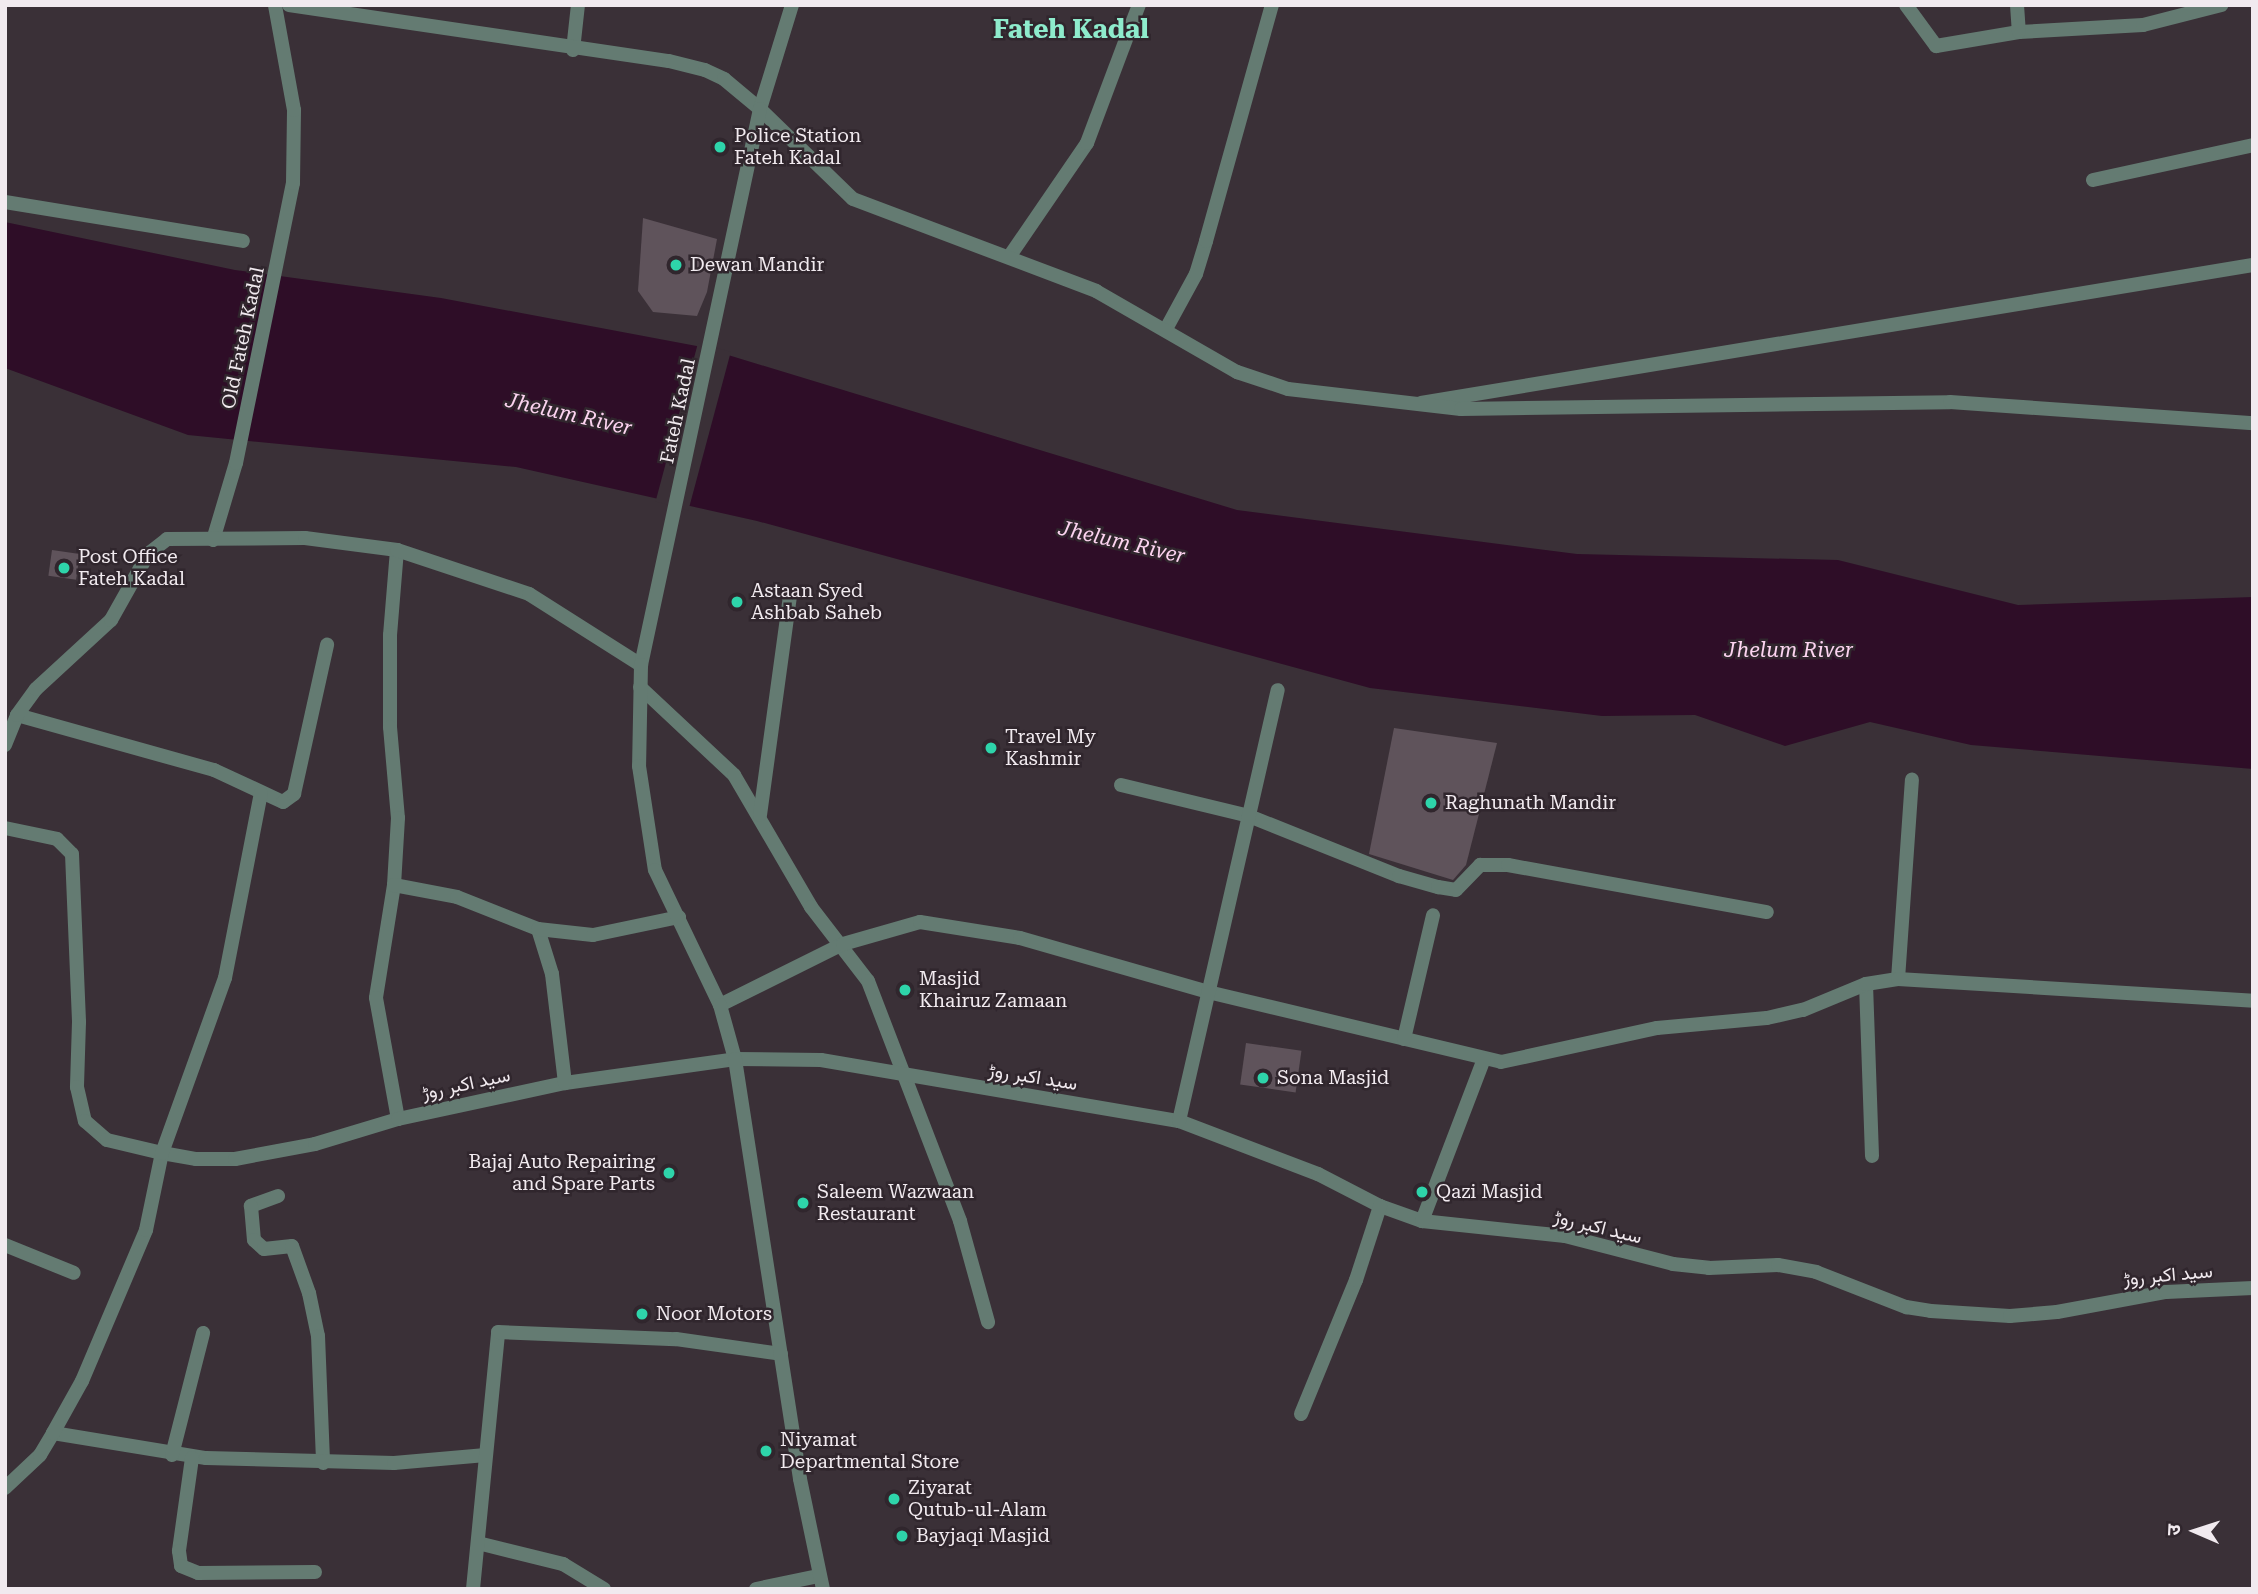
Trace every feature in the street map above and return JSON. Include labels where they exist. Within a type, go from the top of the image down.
[{"type":"street","name":"Old Fateh Kadal","points":[[213,540],[236,463],[287,221],[296,134],[275,5]]},
{"type":"street","points":[[289,5],[366,12],[573,50],[697,68],[724,79],[760,109],[853,199],[1096,291],[1262,383],[1461,409],[1950,402],[2253,423]]},
{"type":"street","points":[[573,50],[578,5]]},
{"type":"street","name":"Fateh Kadal","points":[[792,5],[760,109],[726,282],[641,665],[639,766],[649,849],[720,1005],[735,1059],[820,1582]]},
{"type":"street","points":[[1009,257],[1087,142],[1139,5]]},
{"type":"street","points":[[1166,329],[1195,274],[1206,241],[1272,5]]},
{"type":"street","points":[[1906,5],[1937,46],[2019,32],[2143,25],[2221,5]]},
{"type":"street","points":[[2017,5],[2019,32]]},
{"type":"street","points":[[2092,180],[2253,145]]},
{"type":"street","points":[[5,202],[243,241]]},
{"type":"street","points":[[1416,404],[2253,265]]},
{"type":"street","points":[[5,745],[17,715],[80,643],[111,620],[156,544],[167,539],[305,538],[397,550],[528,594],[641,665]]},
{"type":"street","points":[[397,550],[390,635],[390,727],[398,818],[394,885],[376,998],[398,1119]]},
{"type":"street","points":[[760,815],[790,596]]},
{"type":"street","points":[[17,715],[214,770],[283,802],[294,794],[327,645]]},
{"type":"street","points":[[640,687],[734,775],[760,815],[811,907],[844,944],[868,981],[960,1222],[988,1322]]},
{"type":"street","points":[[1179,1121],[1278,690]]},
{"type":"street","points":[[1898,979],[1912,779]]},
{"type":"street","points":[[1121,785],[1249,816],[1399,876],[1447,889],[1465,885],[1480,865],[1508,865],[1767,912]]},
{"type":"street","points":[[8,1480],[40,1455],[82,1381],[146,1230],[162,1153],[225,978],[261,793]]},
{"type":"street","name":"سید اکبر روڑ","points":[[5,828],[57,839],[67,845],[75,864],[77,1087],[85,1121],[107,1140],[162,1153],[196,1159],[235,1159],[315,1144],[398,1119],[565,1083],[735,1059],[821,1060],[1179,1121],[1318,1174],[1380,1206],[1422,1221],[1565,1236],[1673,1264],[1709,1268],[1778,1265],[1816,1272],[1906,1307],[1931,1311],[2010,1316],[2057,1312],[2136,1295],[2253,1288]]},
{"type":"street","points":[[394,885],[457,897],[538,929],[593,935],[679,917]]},
{"type":"street","points":[[1404,1039],[1433,915]]},
{"type":"street","points":[[720,1005],[844,944],[898,925],[948,924],[1020,938],[1208,992],[1484,1059],[1529,1059],[1657,1028],[1768,1018],[1803,1010],[1866,985],[1898,979],[2253,1001]]},
{"type":"street","points":[[538,929],[552,974],[565,1083]]},
{"type":"street","points":[[1866,985],[1872,1156]]},
{"type":"street","points":[[1422,1221],[1484,1059]]},
{"type":"street","points":[[278,1196],[251,1206],[254,1240],[264,1248],[292,1246],[309,1293],[318,1336],[323,1463]]},
{"type":"street","points":[[1301,1415],[1356,1280],[1380,1206]]},
{"type":"street","points":[[5,1245],[74,1273]]},
{"type":"street","points":[[473,1589],[498,1332],[676,1339],[781,1354]]},
{"type":"street","points":[[172,1455],[203,1333]]},
{"type":"street","points":[[53,1433],[192,1458],[394,1463],[486,1455]]},
{"type":"street","points":[[192,1458],[178,1551],[181,1566],[198,1573],[315,1572]]},
{"type":"street","points":[[478,1543],[563,1564],[604,1589]]},
{"type":"street","points":[[756,1589],[820,1582]]},
{"type":"water","name":"Jhelum River","points":[[5,222],[235,270],[441,298],[702,347],[1237,510],[1577,554],[1838,560],[2018,605],[2253,597],[2253,769],[1971,745],[1870,722],[1785,746],[1695,715],[1602,716],[1370,688],[757,521],[516,467],[188,435],[5,368]]},
{"type":"pier","points":[[698,343],[731,352],[688,510],[656,501]]},
{"type":"building","name":"Dewan Mandir","points":[[643,218],[717,239],[707,292],[697,316],[653,312],[638,291]]},
{"type":"building","points":[[52,550],[80,554],[76,580],[48,576]]},
{"type":"building","name":"Raghunath Mandir","points":[[1394,728],[1497,743],[1466,865],[1453,880],[1369,854]]},
{"type":"building","points":[[1246,1043],[1301,1051],[1296,1092],[1240,1085]]},
{"type":"place","name":"Police Station Fateh Kadal","points":[[720,147]]},
{"type":"place","name":"Dewan Mandir","points":[[676,265]]},
{"type":"place","name":"Post Office Fateh Kadal","points":[[64,568]]},
{"type":"place","name":"Astaan Syed Ashbab Saheb","points":[[737,602]]},
{"type":"place","name":"Travel My Kashmir","points":[[991,748]]},
{"type":"place","name":"Raghunath Mandir","points":[[1431,803]]},
{"type":"place","name":"Masjid Khairuz Zamaan","points":[[905,990]]},
{"type":"place","name":"Sona Masjid","points":[[1263,1078]]},
{"type":"place","name":"Bajaj Auto Repairing and Spare Parts","points":[[669,1173]]},
{"type":"place","name":"Qazi Masjid","points":[[1422,1192]]},
{"type":"place","name":"Saleem Wazwaan Restaurant","points":[[803,1203]]},
{"type":"place","name":"Noor Motors","points":[[642,1314]]},
{"type":"place","name":"Niyamat Departmental Store","points":[[766,1451]]},
{"type":"place","name":"Ziyarat Qutub-ul-Alam","points":[[894,1499]]},
{"type":"place","name":"Bayjaqi Masjid","points":[[902,1536]]},
{"type":"district","name":"Fateh Kadal","points":[[1071,30]]}]
